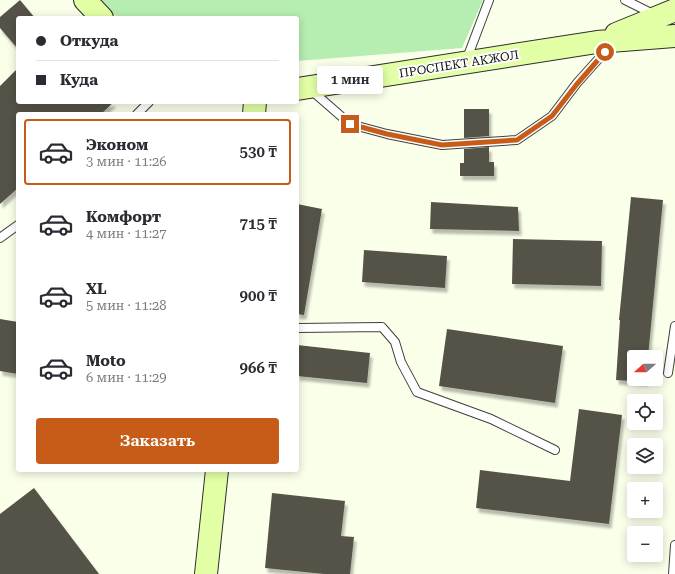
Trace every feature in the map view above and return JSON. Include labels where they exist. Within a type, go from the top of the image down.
[{"type":"main road","points":[[85,0],[100,16]]},
{"type":"main road","name":"ПРОСПЕКТ АКЖОЛ","points":[[605,42],[667,14]]},
{"type":"main road","name":"ПРОСПЕКТ АКЖОЛ","points":[[303,88],[605,42],[675,36]]},
{"type":"main road","points":[[206,574],[216,472]]},
{"type":"lane","points":[[465,63],[489,0]]},
{"type":"lane","points":[[625,0],[667,14]]},
{"type":"lane","points":[[303,88],[350,124],[387,134],[442,145],[517,140],[552,116],[577,84],[605,42]]},
{"type":"lane","points":[[138,112],[147,104]]},
{"type":"lane","points":[[0,238],[16,226]]},
{"type":"lane","points":[[668,373],[675,326]]},
{"type":"lane","points":[[299,328],[382,327],[396,342],[401,362],[417,392],[491,419],[555,450]]},
{"type":"lane","points":[[673,574],[675,545]]},
{"type":"green space","points":[[99,0],[483,0],[462,48],[299,61],[299,16],[116,16],[107,10]]},
{"type":"building","points":[[20,0],[33,16],[16,16],[16,47],[0,28],[0,17]]},
{"type":"building","points":[[16,70],[16,104],[112,104],[103,112],[16,112],[16,190],[0,204],[0,86]]},
{"type":"building","points":[[464,109],[489,109],[489,136],[464,138]]},
{"type":"building","points":[[489,147],[489,162],[494,162],[494,176],[460,176],[460,163],[464,163],[464,149]]},
{"type":"building","points":[[631,197],[663,200],[649,350],[627,350],[627,381],[616,380],[619,320]]},
{"type":"building","points":[[431,202],[518,207],[519,231],[430,229]]},
{"type":"building","points":[[299,204],[322,209],[304,315],[299,314]]},
{"type":"building","points":[[513,239],[602,241],[601,286],[512,284]]},
{"type":"building","points":[[364,250],[447,256],[445,288],[362,282]]},
{"type":"building","points":[[0,319],[16,322],[16,374],[0,371]]},
{"type":"building","points":[[447,329],[563,346],[555,403],[439,386]]},
{"type":"building","points":[[299,345],[370,353],[367,383],[299,376]]},
{"type":"building","points":[[579,409],[622,415],[609,524],[476,508],[480,470],[570,481]]},
{"type":"building","points":[[34,488],[99,574],[0,574],[0,514]]},
{"type":"building","points":[[272,493],[345,501],[341,536],[354,537],[350,574],[324,574],[265,568]]},
{"type":"route","points":[[350,124],[387,134],[442,145],[517,140],[552,116],[605,52]]}]
